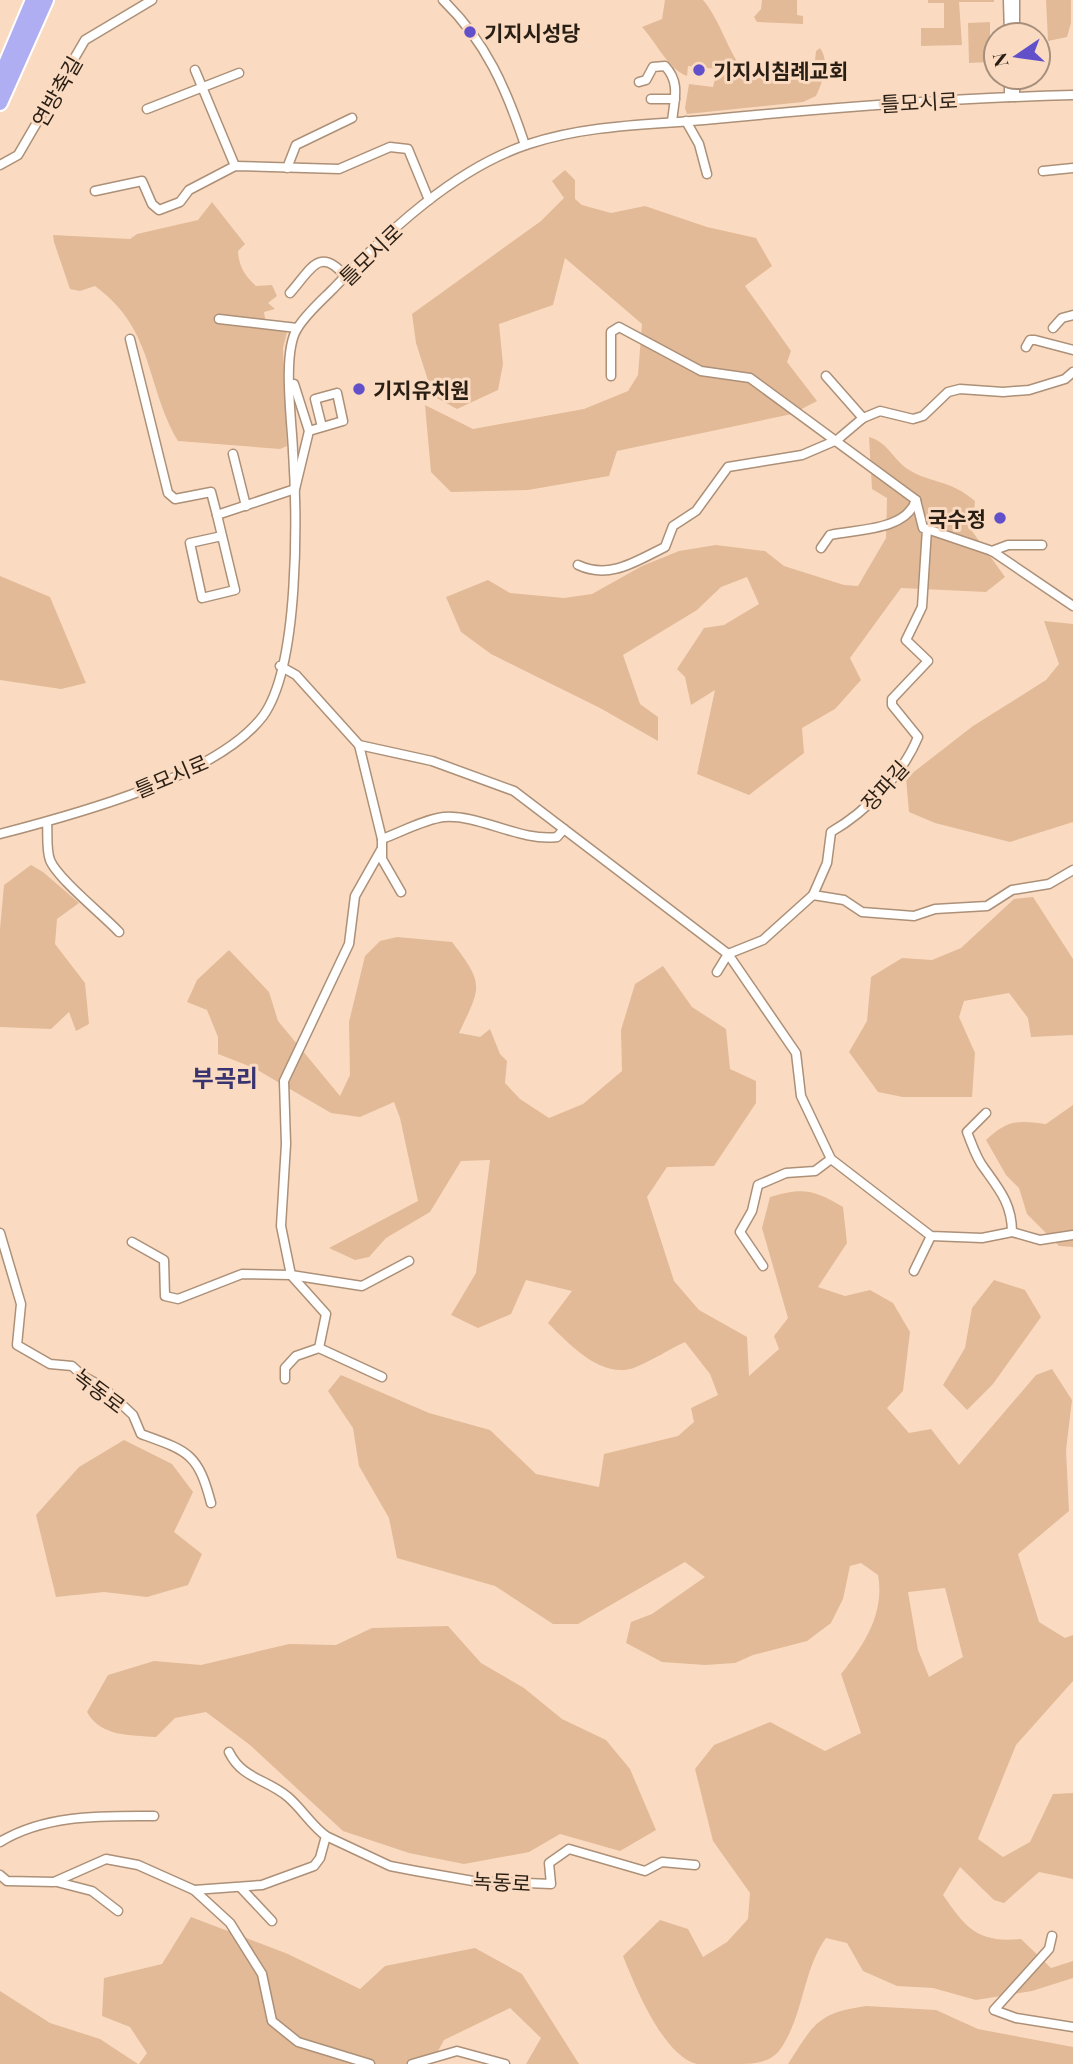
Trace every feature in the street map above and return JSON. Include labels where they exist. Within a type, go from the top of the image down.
[{"type":"highway","points":[[0,78],[33,0]]},
{"type":"highway","points":[[0,103],[46,0]]},
{"type":"street","name":"연방축길","points":[[0,165],[18,155],[85,40],[152,0]]},
{"type":"street","points":[[443,0],[467,23],[496,66],[525,145]]},
{"type":"street","points":[[1008,0],[1009,21]]},
{"type":"street","points":[[1015,0],[1015,21]]},
{"type":"street","points":[[639,82],[646,80],[653,67],[665,66],[674,76],[675,99],[671,122]]},
{"type":"street","points":[[195,70],[235,166]]},
{"type":"street","points":[[147,109],[239,73]]},
{"type":"street","points":[[1011,91],[1012,97]]},
{"type":"street","points":[[1012,97],[1013,91]]},
{"type":"street","name":"틀모시로","points":[[0,834],[47,822],[188,772],[210,760],[248,732],[264,714],[272,701],[280,666],[296,553],[290,374],[297,328],[345,276],[429,200],[492,160],[525,145],[599,128],[861,104],[1073,95]]},
{"type":"street","points":[[652,99],[675,99]]},
{"type":"street","points":[[287,168],[296,145],[352,118]]},
{"type":"street","points":[[686,121],[699,144],[707,174]]},
{"type":"street","points":[[95,191],[142,181],[152,204],[159,210],[180,202],[189,190],[235,166],[339,169],[390,147],[400,146],[408,149],[429,200]]},
{"type":"street","points":[[1043,171],[1073,167]]},
{"type":"street","points":[[290,293],[318,263],[326,260],[334,262],[345,276]]},
{"type":"street","points":[[1054,328],[1062,318],[1073,315]]},
{"type":"street","points":[[219,319],[297,328]]},
{"type":"street","points":[[611,376],[611,332],[619,327],[701,371],[750,378],[916,500],[914,508],[899,521],[830,535],[821,548]]},
{"type":"street","points":[[130,340],[168,493],[175,499],[183,500],[211,492],[217,515],[235,590],[202,598],[190,544],[222,536]]},
{"type":"street","points":[[1026,347],[1030,340],[1035,340],[1073,351]]},
{"type":"street","points":[[217,515],[295,489],[309,431],[290,374]]},
{"type":"street","points":[[578,565],[593,572],[615,571],[666,547],[673,526],[696,511],[728,467],[802,455],[837,440],[863,418],[880,411],[913,419],[923,416],[948,392],[960,389],[1003,392],[1029,390],[1072,375]]},
{"type":"street","points":[[826,376],[863,418]]},
{"type":"street","points":[[309,431],[343,421],[337,393],[316,399],[322,427]]},
{"type":"street","points":[[233,454],[246,506]]},
{"type":"street","name":"장파길","points":[[813,895],[827,863],[831,832],[855,819],[911,755],[918,737],[892,705],[891,699],[928,661],[906,640],[922,607],[927,529],[923,528],[916,500]]},
{"type":"street","points":[[927,529],[992,551],[1073,606]]},
{"type":"street","points":[[992,551],[1007,545],[1042,545]]},
{"type":"street","points":[[280,666],[296,675],[359,745],[382,839],[382,859],[401,892]]},
{"type":"street","points":[[359,745],[432,761],[514,790],[728,954],[796,1052],[801,1096],[831,1159],[931,1236],[982,1238],[1012,1232],[1040,1240],[1073,1236]]},
{"type":"street","points":[[382,839],[445,817],[501,827],[540,839],[557,838],[564,829]]},
{"type":"street","points":[[47,822],[50,859],[56,872],[99,909],[119,932]]},
{"type":"street","points":[[319,1348],[326,1314],[291,1275],[281,1226],[286,1144],[284,1081],[349,944],[355,896],[381,850]]},
{"type":"street","points":[[717,972],[728,954],[763,940],[813,895],[844,900],[862,912],[914,916],[935,909],[987,906],[1012,890],[1049,884],[1073,870]]},
{"type":"street","points":[[986,1113],[967,1132],[982,1166],[1001,1187],[1012,1215],[1012,1232]]},
{"type":"street","points":[[763,1266],[740,1232],[752,1211],[758,1185],[786,1173],[815,1171],[831,1159]]},
{"type":"street","name":"녹동로","points":[[0,1233],[21,1304],[17,1345],[50,1364],[72,1366],[121,1402],[133,1415],[141,1434],[167,1441],[190,1457],[204,1474],[211,1503]]},
{"type":"street","points":[[914,1270],[931,1236]]},
{"type":"street","points":[[132,1242],[164,1260],[165,1296],[178,1299],[242,1274],[291,1275],[362,1286],[409,1261]]},
{"type":"street","points":[[285,1380],[285,1367],[296,1356],[319,1348],[382,1377]]},
{"type":"street","name":"녹동로","points":[[229,1752],[235,1763],[251,1778],[275,1787],[291,1799],[311,1825],[326,1836],[390,1866],[473,1881],[551,1884],[549,1863],[569,1849],[645,1871],[662,1862],[695,1865]]},
{"type":"street","points":[[0,1842],[19,1830],[86,1816],[154,1816]]},
{"type":"street","points":[[194,1890],[262,1885],[314,1866],[320,1858],[326,1836]]},
{"type":"street","points":[[54,1882],[106,1859],[138,1865],[194,1890],[230,1923],[262,1974],[272,2021],[299,2042],[370,2064]]},
{"type":"street","points":[[0,1875],[7,1881],[54,1882],[92,1891],[118,1911]]},
{"type":"street","points":[[241,1888],[272,1921]]},
{"type":"street","points":[[1052,1936],[1049,1949],[994,2010],[1016,2018],[1073,2027]]},
{"type":"street","points":[[412,2064],[457,2051],[505,2064]]},
{"type":"shaded area","points":[[665,0],[703,0],[715,17],[739,64],[751,75],[759,78],[813,78],[816,51],[820,48],[825,65],[816,96],[803,102],[687,114],[685,108],[689,84],[713,87],[717,69],[688,66],[687,76],[674,68],[642,27],[662,19]]},
{"type":"shaded area","points":[[762,0],[797,0],[797,15],[803,16],[803,24],[757,22],[754,17],[761,9]]},
{"type":"shaded area","points":[[928,0],[994,2],[959,2],[962,45],[921,46],[921,28],[944,28],[944,3],[928,3]]},
{"type":"shaded area","points":[[1046,0],[1071,0],[1071,23],[1067,37],[1052,40],[1052,21],[1047,21]]},
{"type":"shaded area","points":[[982,22],[982,62],[969,63],[968,23]]},
{"type":"shaded area","points":[[565,170],[575,180],[575,199],[582,205],[611,213],[645,206],[707,227],[756,238],[772,266],[745,286],[791,351],[787,362],[817,401],[792,414],[617,451],[609,476],[528,490],[451,492],[431,472],[425,405],[473,429],[584,409],[628,391],[638,375],[642,324],[565,258],[553,305],[499,324],[503,364],[498,390],[457,409],[433,396],[416,343],[412,314],[541,221],[564,198],[552,181]]},
{"type":"shaded area","points":[[212,202],[245,244],[238,251],[246,275],[256,286],[272,285],[277,296],[268,303],[275,309],[264,312],[266,325],[288,328],[283,348],[287,446],[280,449],[178,441],[167,420],[147,359],[129,321],[95,286],[80,291],[70,289],[54,242],[53,235],[130,239],[137,234],[198,220]]},
{"type":"shaded area","points":[[869,437],[880,442],[901,464],[914,473],[957,489],[975,501],[972,531],[1005,577],[986,592],[901,588],[850,658],[861,680],[835,709],[802,728],[804,753],[749,795],[697,774],[715,690],[691,705],[685,677],[677,669],[704,628],[724,625],[759,604],[747,577],[721,587],[697,610],[623,655],[640,704],[658,717],[658,741],[600,708],[491,654],[461,632],[446,597],[488,580],[510,593],[564,598],[592,594],[642,566],[679,551],[716,545],[765,551],[784,566],[844,585],[858,586],[886,538],[887,498],[872,489]]},
{"type":"shaded area","points":[[0,576],[50,597],[86,683],[61,689],[0,680]]},
{"type":"shaded area","points":[[1044,621],[1073,624],[1073,822],[1010,842],[935,823],[909,812],[906,778],[973,726],[1046,680],[1059,664]]},
{"type":"shaded area","points":[[31,865],[79,903],[57,919],[55,944],[85,983],[89,1024],[76,1031],[69,1012],[51,1029],[0,1027],[0,929],[4,885]]},
{"type":"shaded area","points":[[1033,897],[1073,959],[1073,1035],[1031,1037],[1028,1018],[1009,993],[964,1001],[959,1017],[975,1053],[972,1097],[903,1097],[878,1092],[849,1052],[867,1021],[871,977],[902,958],[932,960],[961,948],[1014,899]]},
{"type":"shaded area","points":[[397,937],[452,942],[475,977],[476,986],[472,1005],[459,1033],[480,1037],[490,1029],[500,1054],[507,1061],[505,1083],[520,1099],[549,1118],[583,1104],[622,1071],[621,1030],[635,984],[663,966],[692,1007],[726,1029],[730,1069],[756,1081],[756,1103],[714,1166],[667,1167],[647,1197],[674,1281],[699,1310],[747,1337],[749,1376],[779,1349],[774,1336],[788,1318],[762,1228],[770,1197],[800,1191],[816,1194],[843,1207],[847,1243],[818,1287],[845,1296],[870,1290],[893,1303],[910,1332],[903,1391],[887,1408],[909,1433],[931,1429],[959,1465],[1036,1375],[1052,1369],[1072,1400],[1066,1450],[1069,1511],[1018,1554],[1039,1622],[1065,1638],[1073,1635],[1073,1681],[1016,1745],[978,1839],[1003,1857],[1030,1842],[1053,1794],[1073,1793],[1073,1879],[1039,1872],[1004,1903],[994,1900],[960,1867],[943,1895],[966,1924],[983,1936],[1006,1940],[1021,1939],[1051,1968],[1073,1961],[1073,1978],[1032,1991],[976,2000],[933,1988],[897,1986],[863,1971],[847,1943],[826,1938],[812,1965],[794,2024],[779,2051],[770,2059],[747,2064],[697,2064],[673,2048],[662,2034],[643,2001],[623,1956],[660,1920],[688,1929],[703,1957],[727,1942],[748,1919],[750,1893],[713,1841],[695,1769],[714,1745],[770,1722],[825,1751],[861,1733],[841,1674],[871,1628],[878,1602],[878,1575],[861,1563],[850,1566],[843,1599],[831,1623],[807,1641],[753,1655],[735,1663],[705,1665],[662,1662],[626,1643],[631,1622],[652,1614],[705,1577],[685,1562],[578,1624],[553,1624],[495,1586],[397,1558],[389,1518],[359,1466],[353,1428],[328,1391],[341,1375],[429,1413],[490,1430],[536,1474],[599,1487],[604,1454],[678,1436],[694,1422],[691,1408],[718,1395],[710,1374],[685,1342],[636,1367],[624,1370],[599,1365],[576,1350],[548,1323],[572,1291],[526,1280],[511,1314],[478,1328],[451,1315],[476,1273],[490,1160],[461,1161],[430,1212],[386,1238],[369,1257],[355,1260],[329,1248],[418,1201],[394,1102],[360,1117],[331,1113],[254,1068],[218,1054],[218,1037],[207,1010],[187,1002],[197,980],[229,950],[269,992],[278,1021],[340,1096],[350,1075],[349,1022],[365,956],[380,941]],"holes":[[[945,1588],[963,1657],[929,1677],[918,1650],[908,1592]]]},
{"type":"shaded area","points":[[1073,1105],[1073,1247],[1059,1246],[1027,1214],[1019,1188],[1006,1175],[986,1140],[1000,1128],[1013,1123],[1046,1124]]},
{"type":"shaded area","points":[[994,1280],[1025,1290],[1041,1317],[993,1384],[967,1410],[943,1385],[965,1348],[972,1308]]},
{"type":"shaded area","points":[[124,1440],[172,1464],[193,1492],[174,1532],[202,1554],[188,1585],[147,1597],[104,1592],[56,1597],[36,1515],[79,1467]]},
{"type":"shaded area","points":[[448,1626],[481,1663],[524,1688],[562,1719],[606,1740],[630,1769],[656,1830],[620,1851],[560,1834],[529,1852],[464,1864],[409,1853],[343,1831],[250,1745],[206,1712],[175,1718],[156,1737],[126,1735],[108,1730],[93,1720],[87,1712],[108,1675],[154,1661],[201,1665],[289,1644],[336,1645],[372,1628]]},
{"type":"shaded area","points":[[191,1917],[288,1954],[360,1989],[385,1966],[475,1948],[522,1974],[579,2064],[526,2064],[541,2038],[510,2008],[444,2040],[431,2064],[139,2064],[147,2053],[130,2027],[102,2016],[104,1978],[162,1964]]},
{"type":"shaded area","points":[[0,1991],[50,2023],[100,2039],[138,2064],[0,2064]]},
{"type":"shaded area","points":[[866,2006],[936,2010],[978,2029],[1073,2047],[1073,2064],[788,2064],[818,2023],[837,2012]]},
{"type":"place","name":"기지시성당","points":[[470,32]]},
{"type":"place","name":"기지시침례교회","points":[[699,70]]},
{"type":"place","name":"기지유치원","points":[[359,389]]},
{"type":"place","name":"국수정","points":[[1000,518]]},
{"type":"district","name":"부곡리","points":[[225,1077]]}]
